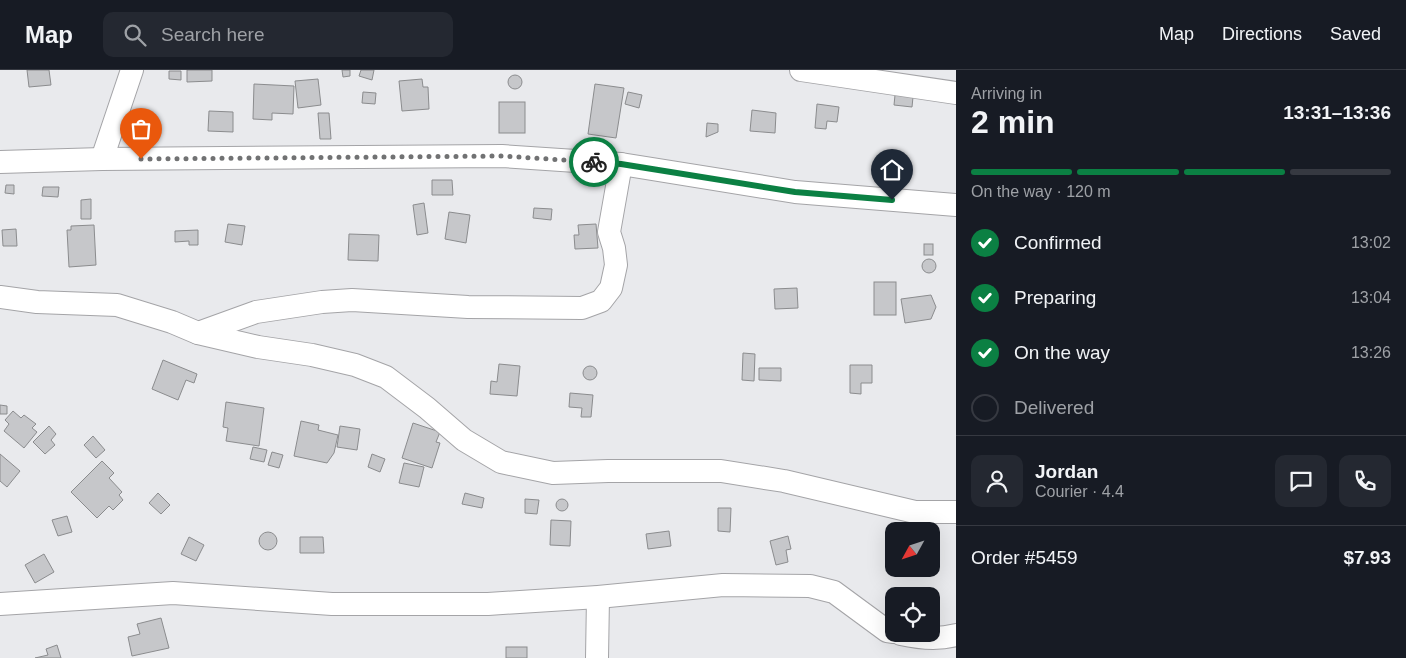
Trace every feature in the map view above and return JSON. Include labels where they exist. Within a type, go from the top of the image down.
[{"type":"street","points":[[102,159],[132,70]]},
{"type":"street","points":[[801,70],[956,93]]},
{"type":"street","points":[[0,162],[102,159],[502,156],[621,164],[795,192],[956,205]]},
{"type":"street","points":[[198,333],[256,312],[322,302],[352,300],[468,307],[582,308],[601,301],[611,288],[616,265],[614,248],[609,232],[621,164]]},
{"type":"street","points":[[0,297],[37,302],[117,305],[172,322],[198,333],[258,347],[312,354],[355,365],[386,377],[427,408],[464,440],[501,462],[553,473],[721,471],[784,482],[915,512],[956,512]]},
{"type":"street","points":[[0,604],[174,593],[332,604],[488,604],[722,586],[810,586],[834,592],[885,630]]},
{"type":"street","points":[[597,658],[598,597]]},
{"type":"street","points":[[940,638],[956,635]]},
{"type":"building","points":[[27,70],[49,70],[51,85],[29,87]]},
{"type":"building","points":[[187,70],[212,70],[212,81],[187,82]]},
{"type":"building","points":[[342,70],[350,70],[350,76],[343,77]]},
{"type":"building","points":[[361,70],[374,70],[372,80],[359,76]]},
{"type":"building","points":[[169,71],[181,71],[181,80],[169,79]]},
{"type":"building","points":[[515,75],[520,77],[522,82],[520,87],[515,89],[510,87],[508,82],[510,77]]},
{"type":"building","points":[[318,79],[321,105],[298,108],[295,81]]},
{"type":"building","points":[[422,79],[423,87],[428,87],[429,109],[402,111],[399,81]]},
{"type":"building","points":[[254,84],[294,86],[293,114],[272,113],[272,120],[253,119]]},
{"type":"building","points":[[595,84],[624,88],[616,138],[588,134]]},
{"type":"building","points":[[363,92],[376,93],[375,104],[362,103]]},
{"type":"building","points":[[628,92],[642,95],[639,108],[625,104]]},
{"type":"building","points":[[895,95],[913,97],[912,107],[894,105]]},
{"type":"building","points":[[499,102],[525,102],[525,133],[499,133]]},
{"type":"building","points":[[817,104],[839,107],[837,122],[827,121],[826,129],[815,128]]},
{"type":"building","points":[[752,110],[776,113],[775,133],[750,131]]},
{"type":"building","points":[[209,111],[233,112],[233,132],[208,131]]},
{"type":"building","points":[[318,113],[329,113],[331,139],[320,139]]},
{"type":"building","points":[[707,123],[718,124],[718,132],[706,137]]},
{"type":"building","points":[[432,180],[452,180],[453,195],[432,195]]},
{"type":"building","points":[[6,185],[14,185],[14,194],[5,193]]},
{"type":"building","points":[[43,187],[59,187],[58,197],[42,196]]},
{"type":"building","points":[[91,199],[91,219],[81,219],[81,200]]},
{"type":"building","points":[[424,203],[428,233],[417,235],[413,205]]},
{"type":"building","points":[[534,208],[552,209],[551,220],[533,218]]},
{"type":"building","points":[[449,212],[470,215],[466,243],[445,239]]},
{"type":"building","points":[[228,224],[245,226],[242,245],[225,242]]},
{"type":"building","points":[[596,224],[598,248],[575,249],[574,235],[579,235],[578,225]]},
{"type":"building","points":[[94,225],[96,265],[69,267],[67,230],[71,230],[71,226]]},
{"type":"building","points":[[16,229],[17,246],[3,246],[2,230]]},
{"type":"building","points":[[198,230],[198,245],[189,245],[189,241],[175,242],[175,231]]},
{"type":"building","points":[[349,234],[379,235],[378,261],[348,260]]},
{"type":"building","points":[[924,244],[933,244],[933,255],[924,255]]},
{"type":"building","points":[[926,259],[932,259],[936,266],[932,273],[926,273],[922,269],[922,263]]},
{"type":"building","points":[[874,282],[896,282],[896,315],[874,315]]},
{"type":"building","points":[[797,288],[798,308],[775,309],[774,289]]},
{"type":"building","points":[[931,295],[936,307],[931,319],[905,323],[901,299]]},
{"type":"building","points":[[743,353],[755,354],[754,381],[742,380]]},
{"type":"building","points":[[163,360],[197,374],[194,383],[186,380],[178,400],[152,389]]},
{"type":"building","points":[[499,364],[520,366],[517,396],[490,394],[491,381],[497,382]]},
{"type":"building","points":[[850,365],[872,365],[872,383],[861,383],[861,394],[850,393]]},
{"type":"building","points":[[587,366],[593,366],[597,373],[593,380],[587,380],[583,376],[583,370]]},
{"type":"building","points":[[759,368],[781,368],[781,381],[759,380]]},
{"type":"building","points":[[570,393],[593,395],[591,417],[581,417],[582,408],[569,407]]},
{"type":"building","points":[[226,402],[264,408],[259,446],[226,441],[228,428],[223,427]]},
{"type":"building","points":[[0,405],[7,406],[7,414],[0,414]]},
{"type":"building","points":[[13,411],[21,418],[24,415],[36,424],[32,428],[37,432],[24,448],[4,431],[9,424],[5,420]]},
{"type":"building","points":[[301,421],[319,425],[318,430],[338,435],[334,453],[327,463],[294,456]]},
{"type":"building","points":[[413,423],[440,432],[436,442],[440,443],[432,468],[402,458]]},
{"type":"building","points":[[49,426],[56,434],[51,440],[55,445],[45,454],[33,442]]},
{"type":"building","points":[[340,426],[360,429],[357,450],[337,447]]},
{"type":"building","points":[[93,436],[105,450],[96,458],[84,445]]},
{"type":"building","points":[[253,447],[267,450],[264,462],[250,459]]},
{"type":"building","points":[[272,452],[283,455],[279,468],[268,465]]},
{"type":"building","points":[[0,454],[20,471],[7,487],[0,481]]},
{"type":"building","points":[[372,454],[385,459],[380,472],[368,467]]},
{"type":"building","points":[[102,461],[114,473],[109,478],[122,492],[119,495],[123,500],[113,510],[109,506],[97,518],[71,492]]},
{"type":"building","points":[[404,463],[424,467],[419,487],[399,483]]},
{"type":"building","points":[[158,493],[170,505],[161,514],[149,503]]},
{"type":"building","points":[[465,493],[484,498],[482,508],[462,504]]},
{"type":"building","points":[[525,499],[539,500],[537,514],[525,513]]},
{"type":"building","points":[[560,499],[564,499],[568,505],[564,511],[560,511],[556,507],[556,503]]},
{"type":"building","points":[[718,508],[731,508],[730,532],[718,531]]},
{"type":"building","points":[[67,516],[72,532],[58,536],[52,520]]},
{"type":"building","points":[[551,520],[571,521],[570,546],[550,545]]},
{"type":"building","points":[[669,531],[671,546],[648,549],[646,534]]},
{"type":"building","points":[[268,532],[274,535],[277,541],[274,547],[268,550],[262,547],[259,541],[262,535]]},
{"type":"building","points":[[788,536],[791,549],[786,550],[788,562],[776,565],[770,541]]},
{"type":"building","points":[[189,537],[204,545],[196,561],[181,554]]},
{"type":"building","points":[[300,537],[323,537],[324,553],[300,553]]},
{"type":"building","points":[[44,554],[54,572],[35,583],[25,565]]},
{"type":"building","points":[[161,618],[169,648],[132,656],[128,637],[140,634],[137,624]]},
{"type":"building","points":[[57,645],[61,658],[35,658],[48,655],[46,649]]},
{"type":"building","points":[[506,647],[527,647],[527,658],[506,658]]},
{"type":"way so far","points":[[141,159],[502,156],[594,162]]},
{"type":"route","points":[[594,162],[705,176],[795,192],[892,200]]}]
